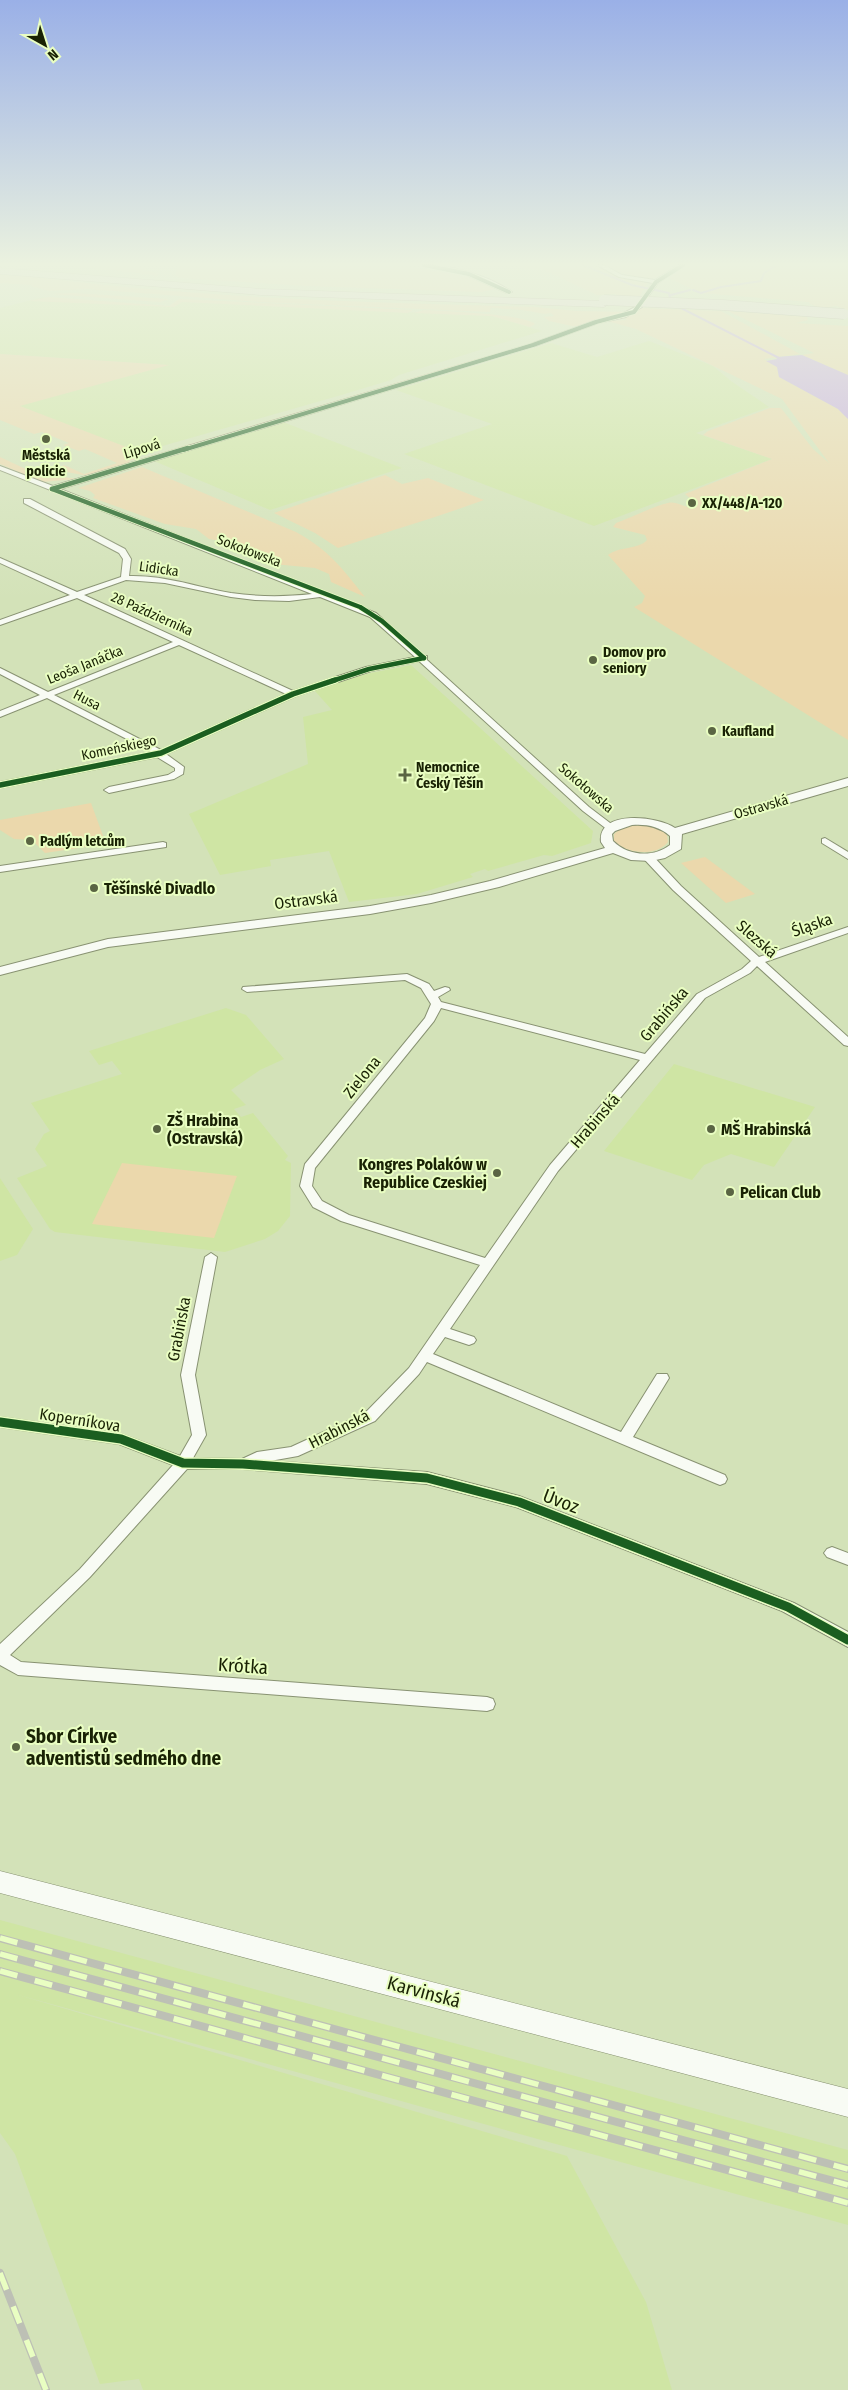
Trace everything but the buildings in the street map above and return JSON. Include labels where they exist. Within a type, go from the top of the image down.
[{"type":"main road","name":"Karvinská","points":[[0,1882],[848,2103]]},
{"type":"street","name":"Lípová","points":[[52,489],[428,377]]},
{"type":"street","name":"Sokołowska","points":[[0,468],[373,615],[424,658],[586,809],[611,828]]},
{"type":"street","name":"Lidicka","points":[[27,501],[122,551],[127,559],[125,578],[146,577],[232,595],[270,600],[302,598],[323,594]]},
{"type":"street","name":"28 Października","points":[[0,560],[293,694]]},
{"type":"street","points":[[0,623],[125,578]]},
{"type":"street","name":"Leoša Janáčka","points":[[0,714],[180,642]]},
{"type":"street","name":"Komeńskiego","points":[[0,785],[159,753],[293,694],[370,669],[424,658]]},
{"type":"street","name":"Husa","points":[[0,671],[159,753],[179,767],[180,772],[171,776],[109,790]]},
{"type":"street","name":"Ostravská","points":[[674,832],[848,782]]},
{"type":"street","points":[[642,821],[663,825],[674,832],[678,840],[674,848],[663,854],[648,857],[629,855],[614,849],[606,839],[606,834],[611,828],[624,822],[642,821]]},
{"type":"street","points":[[826,841],[848,856]]},
{"type":"street","points":[[0,869],[163,845]]},
{"type":"street","name":"Ostravská","points":[[0,971],[108,944],[370,910],[431,899],[494,884],[614,849]]},
{"type":"street","name":"Slezská","points":[[648,857],[677,888],[848,1043]]},
{"type":"street","name":"Śląska","points":[[757,961],[848,930]]},
{"type":"street","name":"Grabińska","points":[[649,1059],[701,996],[746,970],[757,961]]},
{"type":"street","points":[[414,980],[426,972]]},
{"type":"street","points":[[247,989],[407,977],[425,986],[434,1000],[649,1059]]},
{"type":"street","points":[[434,1000],[445,990]]},
{"type":"street","name":"Zielona","points":[[434,1000],[430,1019],[309,1167],[306,1186],[313,1200],[345,1218],[488,1263]]},
{"type":"street","name":"Hrabinská","points":[[183,1463],[243,1464],[257,1457],[292,1452],[370,1417],[414,1371],[554,1168],[649,1059]]},
{"type":"street","name":"Grabińska","points":[[183,1463],[199,1435],[188,1375],[211,1257]]},
{"type":"street","points":[[442,1331],[469,1340]]},
{"type":"street","points":[[425,1356],[720,1479]]},
{"type":"street","points":[[624,1438],[662,1378]]},
{"type":"street","name":"Koperníkova","points":[[0,1422],[121,1439],[183,1463]]},
{"type":"street","points":[[0,1655],[85,1573],[183,1463]]},
{"type":"street","name":"Úvoz","points":[[243,1464],[426,1478],[519,1502],[788,1607],[848,1640]]},
{"type":"street","points":[[832,1553],[848,1559]]},
{"type":"street","name":"Krótka","points":[[0,1655],[18,1668],[487,1704]]},
{"type":"shaded area","points":[[0,377],[127,377],[20,406],[134,450],[129,455],[136,459],[129,461],[131,463],[88,476],[56,470],[64,465],[84,474],[117,463],[85,449],[79,451],[63,445],[69,443],[42,432],[34,434],[0,420]]},
{"type":"shaded area","points":[[125,377],[397,377],[391,380],[338,396],[145,451],[126,448],[19,406]]},
{"type":"shaded area","points":[[417,377],[422,377],[141,460]]},
{"type":"shaded area","points":[[440,377],[726,377],[769,407],[696,433],[772,459],[594,526],[404,454],[492,424],[396,390]]},
{"type":"shaded area","points":[[735,377],[779,377],[838,409],[848,419],[848,740],[634,607],[642,603],[645,596],[608,555],[617,550],[639,545],[647,540],[645,535],[613,527],[616,523],[668,503],[694,507],[698,505],[685,494],[772,459],[703,435],[708,431],[770,408],[781,408],[813,449],[829,463],[782,399]]},
{"type":"shaded area","points":[[779,377],[848,377],[848,419],[838,409]]},
{"type":"shaded area","points":[[283,422],[402,468],[270,510],[154,461]]},
{"type":"shaded area","points":[[0,457],[32,472],[77,479],[42,482],[0,464]]},
{"type":"shaded area","points":[[142,467],[296,532],[318,546],[342,568],[365,597],[331,582],[329,574],[315,568],[274,564],[232,543],[209,539],[196,529],[165,524],[93,498],[95,495],[90,491],[78,488]]},
{"type":"shaded area","points":[[385,475],[402,484],[428,478],[484,500],[338,548],[315,533],[274,513]]},
{"type":"shaded area","name":"Nemocnice Český Těšín","points":[[411,665],[593,831],[591,843],[552,856],[544,855],[488,871],[485,869],[470,874],[473,877],[417,894],[349,902],[329,851],[270,860],[271,866],[220,875],[189,814],[308,764],[303,717],[332,710],[314,690],[366,674]]},
{"type":"shaded area","points":[[91,803],[106,844],[45,853],[32,840],[14,839],[0,830],[0,820]]},
{"type":"shaded area","points":[[632,825],[646,825],[660,829],[667,835],[668,842],[663,847],[649,852],[626,849],[614,841],[614,834],[620,829]]},
{"type":"shaded area","points":[[705,857],[755,894],[726,903],[681,863]]},
{"type":"shaded area","name":"ZŠ Hrabina (Ostravská)","points":[[226,1008],[246,1015],[284,1059],[260,1070],[231,1090],[246,1105],[234,1109],[241,1117],[253,1113],[288,1156],[285,1160],[291,1163],[290,1216],[278,1231],[265,1239],[225,1252],[55,1232],[50,1229],[17,1178],[47,1166],[35,1149],[44,1134],[50,1131],[31,1103],[122,1074],[112,1061],[99,1065],[89,1051]]},
{"type":"shaded area","name":"MŠ Hrabinská","points":[[674,1064],[815,1107],[774,1167],[731,1154],[704,1165],[692,1180],[604,1151]]},
{"type":"shaded area","points":[[122,1163],[237,1176],[214,1238],[92,1224]]},
{"type":"shaded area","points":[[0,1178],[33,1229],[17,1255],[0,1261]]},
{"type":"shaded area","points":[[0,1920],[848,2150],[848,2225],[15,1994],[567,2156],[646,2302],[672,2390],[143,2390],[139,2379],[100,2384],[15,2154],[0,2133]]},
{"type":"railway","points":[[0,1938],[848,2169]]},
{"type":"railway","points":[[0,1954],[848,2185]]},
{"type":"railway","points":[[0,1971],[848,2203]]},
{"type":"railway","points":[[0,2273],[46,2390]]},
{"type":"cycle path","points":[[52,489],[428,377]]},
{"type":"cycle path","points":[[52,489],[360,607],[382,621],[424,658]]},
{"type":"cycle path","points":[[0,785],[161,753],[293,694],[369,669],[424,658]]},
{"type":"cycle path","points":[[0,1422],[121,1439],[183,1463],[243,1464],[427,1478],[519,1502],[788,1607],[848,1640]]},
{"type":"place","name":"Městská policie","points":[[46,439]]},
{"type":"place","name":"XX/448/A-120","points":[[692,503]]},
{"type":"place","name":"Domov pro seniory","points":[[593,660]]},
{"type":"place","name":"Kaufland","points":[[712,731]]},
{"type":"place","name":"Nemocnice Český Těšín","points":[[405,775]]},
{"type":"place","name":"Padlým letcům","points":[[30,841]]},
{"type":"place","name":"Těšínské Divadlo","points":[[94,888]]},
{"type":"place","name":"ZŠ Hrabina (Ostravská)","points":[[157,1129]]},
{"type":"place","name":"MŠ Hrabinská","points":[[711,1129]]},
{"type":"place","name":"Kongres Polaków w Republice Czeskiej","points":[[497,1173]]},
{"type":"place","name":"Pelican Club","points":[[730,1192]]},
{"type":"place","name":"Sbor Církve adventistů sedmého dne","points":[[16,1747]]}]
